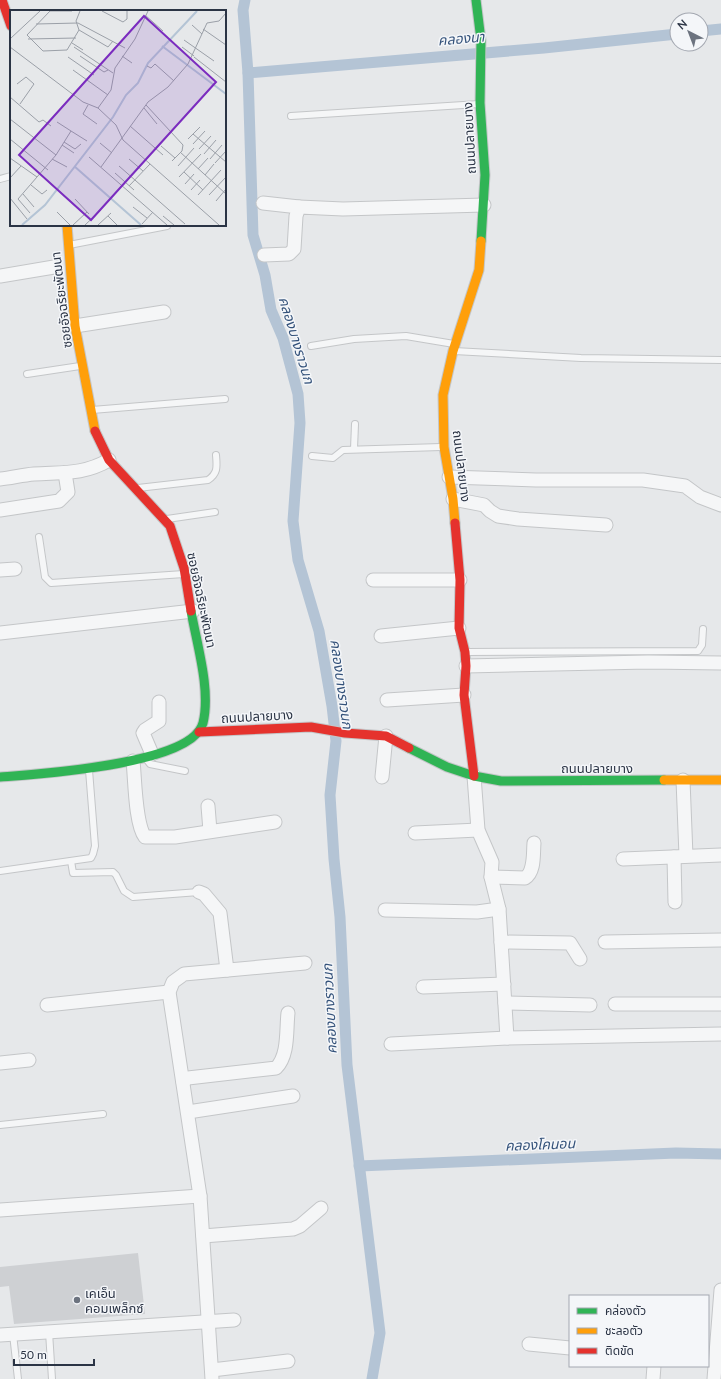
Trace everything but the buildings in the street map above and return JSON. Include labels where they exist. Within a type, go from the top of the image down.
[{"type":"street","points":[[2,0],[10,23]]},
{"type":"street","name":"ถนนปลายบาง","points":[[474,776],[464,695],[466,666],[465,652],[459,628],[460,580],[453,499],[444,447],[443,395],[454,348],[479,270],[485,175],[480,104],[481,40],[476,0]]},
{"type":"street","points":[[263,203],[299,207],[343,209],[484,205]]},
{"type":"street","points":[[264,255],[289,254],[294,249],[296,216],[299,207]]},
{"type":"street","name":"ซอยอัจฉริยะพัฒนา","points":[[67,226],[75,326],[93,427],[109,460],[170,526],[186,574],[206,695],[203,723],[199,732]]},
{"type":"street","points":[[0,276],[54,267]]},
{"type":"street","points":[[75,326],[164,312]]},
{"type":"street","points":[[0,479],[33,474],[81,472],[97,467],[109,460]]},
{"type":"street","points":[[0,510],[59,501],[68,492],[66,473]]},
{"type":"street","points":[[449,477],[536,480],[643,480],[685,486],[700,497],[721,504]]},
{"type":"street","points":[[453,499],[484,504],[490,511],[498,516],[518,519],[606,525]]},
{"type":"street","points":[[0,570],[15,569]]},
{"type":"street","points":[[373,580],[460,580]]},
{"type":"street","points":[[0,633],[193,611]]},
{"type":"street","points":[[381,636],[459,628]]},
{"type":"street","points":[[466,666],[648,662],[721,663]]},
{"type":"street","points":[[387,700],[464,695]]},
{"type":"street","points":[[159,702],[159,721],[143,733],[139,821],[142,833],[145,837],[175,837],[275,822]]},
{"type":"street","name":"ถนนปลายบาง","points":[[199,732],[310,727],[344,733],[386,736],[447,767],[474,776],[501,781],[721,780]]},
{"type":"street","points":[[0,777],[88,769],[143,757],[184,742],[199,732]]},
{"type":"street","points":[[382,777],[386,736]]},
{"type":"street","points":[[474,776],[478,830],[492,862],[491,877],[499,909],[507,1038]]},
{"type":"street","points":[[675,902],[680,856],[683,780]]},
{"type":"street","points":[[208,806],[210,831]]},
{"type":"street","points":[[415,834],[478,830]]},
{"type":"street","points":[[491,877],[525,878],[528,876],[531,870],[534,843]]},
{"type":"street","points":[[623,859],[721,855]]},
{"type":"street","points":[[199,892],[204,894],[220,913],[227,970]]},
{"type":"street","points":[[385,910],[477,912],[499,909]]},
{"type":"street","points":[[604,942],[721,940]]},
{"type":"street","points":[[501,942],[570,943],[580,958]]},
{"type":"street","points":[[288,1361],[212,1374],[200,1196],[169,992],[173,982],[184,974],[305,963]]},
{"type":"street","points":[[423,987],[504,984]]},
{"type":"street","points":[[47,1005],[169,992]]},
{"type":"street","points":[[505,1004],[590,1005]]},
{"type":"street","points":[[615,1004],[721,1004]]},
{"type":"street","points":[[183,1082],[188,1078],[276,1068],[280,1064],[284,1055],[288,1013]]},
{"type":"street","points":[[391,1044],[507,1038],[721,1034]]},
{"type":"street","points":[[0,1063],[29,1060]]},
{"type":"street","points":[[188,1112],[293,1096]]},
{"type":"street","points":[[0,1210],[200,1196]]},
{"type":"street","points":[[203,1236],[293,1229],[300,1226],[321,1208]]},
{"type":"street","points":[[714,1379],[721,1290]]},
{"type":"street","points":[[6,1334],[234,1320]]},
{"type":"street","points":[[529,1344],[569,1348]]},
{"type":"street","points":[[653,1379],[654,1367]]},
{"type":"lane","points":[[291,116],[480,104]]},
{"type":"lane","points":[[0,179],[10,176]]},
{"type":"lane","points":[[68,245],[167,226]]},
{"type":"lane","points":[[311,346],[354,340],[406,336],[454,348],[581,358],[721,360]]},
{"type":"lane","points":[[26,374],[83,366]]},
{"type":"lane","points":[[91,411],[225,399]]},
{"type":"lane","points":[[354,449],[355,424]]},
{"type":"lane","points":[[312,456],[332,458],[344,450],[354,449],[444,447]]},
{"type":"lane","points":[[136,488],[208,480],[216,473],[216,455]]},
{"type":"lane","points":[[165,519],[215,512]]},
{"type":"lane","points":[[39,537],[45,577],[51,583],[186,574]]},
{"type":"lane","points":[[465,652],[698,651],[702,645],[703,629]]},
{"type":"lane","points":[[143,757],[150,764],[185,771]]},
{"type":"lane","points":[[0,871],[91,858],[94,854],[95,846],[88,769]]},
{"type":"lane","points":[[71,861],[73,873],[113,872],[124,891],[133,897],[199,892]]},
{"type":"lane","points":[[0,1125],[103,1114]]},
{"type":"lane","points":[[49,1332],[52,1379]]},
{"type":"lane","points":[[6,1334],[18,1379]]},
{"type":"waterway","name":"คลองบางราวนก","points":[[245,0],[243,10],[248,73],[253,235],[265,275],[271,310],[283,338],[298,394],[300,423],[293,521],[298,560],[319,631],[332,706],[336,741],[330,795],[334,859],[340,917],[347,1065],[380,1333],[372,1379]]},
{"type":"waterway","name":"คลองนา","points":[[709,30],[721,29]]},
{"type":"waterway","name":"คลองนา","points":[[248,73],[544,48],[669,35]]},
{"type":"waterway","name":"คลองโคนอน","points":[[359,1166],[676,1153],[721,1154]]},
{"type":"traffic: fast","points":[[476,0],[481,40],[480,103],[485,175],[481,241]]},
{"type":"traffic: fast","points":[[0,777],[78,770],[112,765],[144,758],[172,749],[193,737],[203,723],[205,696],[202,667],[191,611]]},
{"type":"traffic: fast","points":[[409,748],[447,767],[474,776],[501,781],[664,780]]},
{"type":"traffic: slow","points":[[67,226],[75,326],[95,431]]},
{"type":"traffic: slow","points":[[455,523],[453,499],[444,447],[443,395],[453,351],[479,270],[481,241]]},
{"type":"traffic: slow","points":[[664,780],[721,780]]},
{"type":"traffic: jam","points":[[2,0],[10,23]]},
{"type":"traffic: jam","points":[[95,431],[109,460],[170,526],[184,568],[191,611]]},
{"type":"traffic: jam","points":[[455,523],[460,580],[459,628],[465,652],[466,666],[464,695],[474,776]]},
{"type":"traffic: jam","points":[[199,732],[311,727],[345,733],[386,736],[409,748]]},
{"type":"place","name":"เคเอ็น คอมเพล็กซ์","points":[[77,1300]]}]
